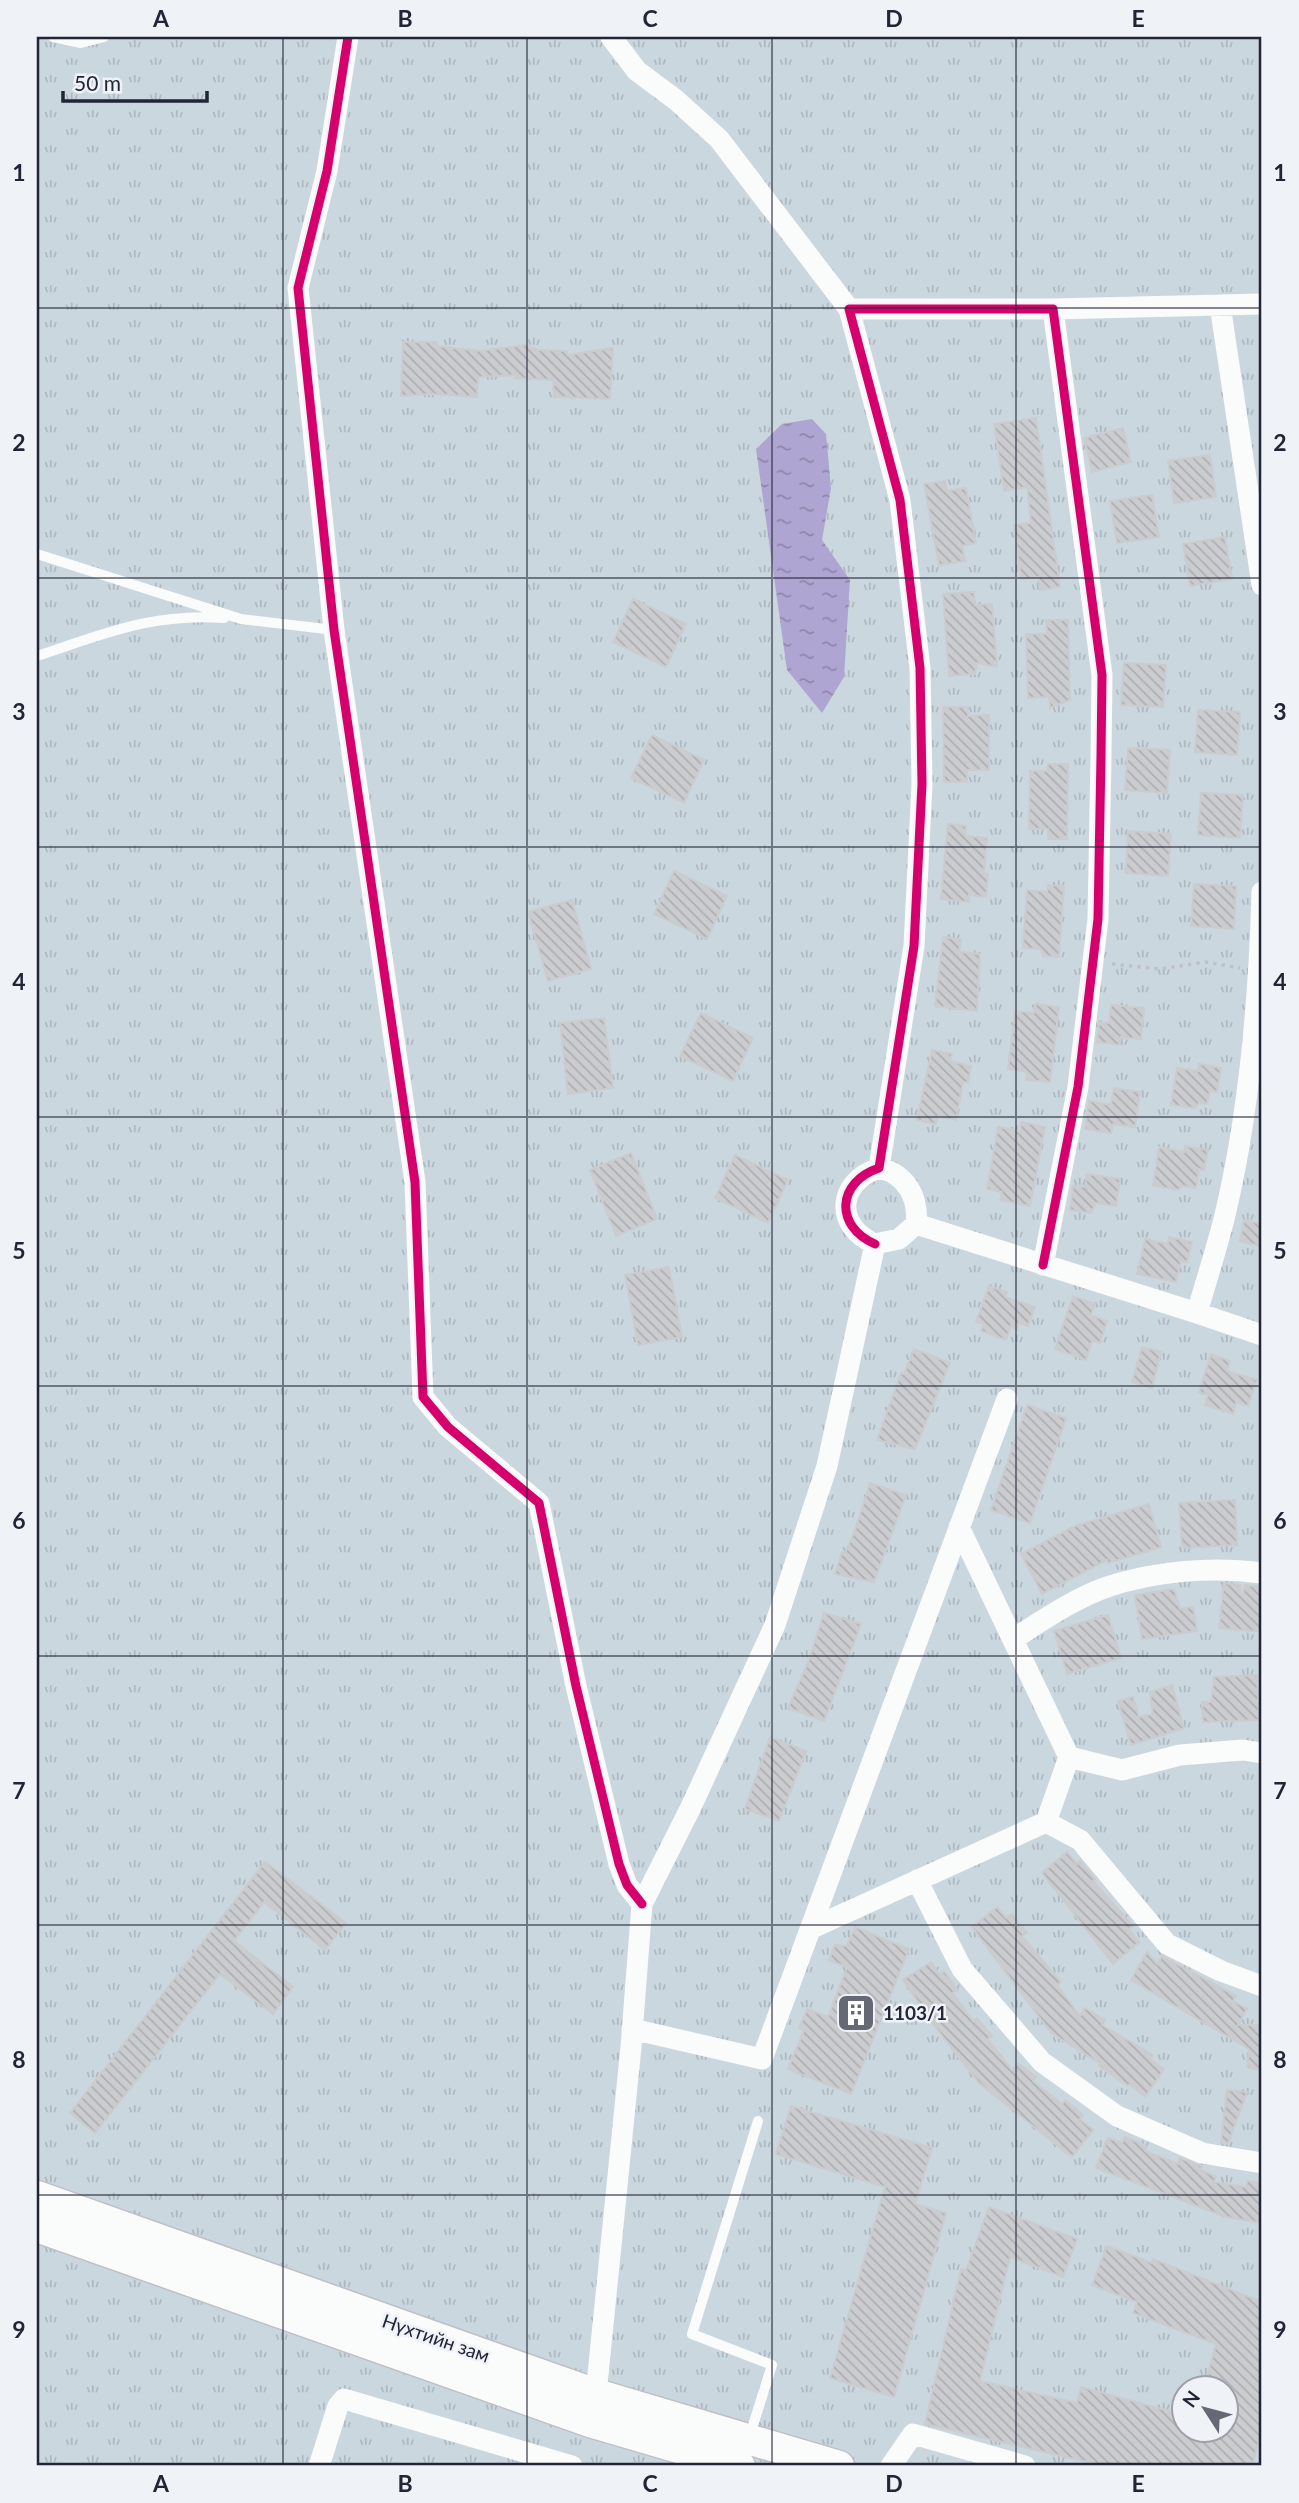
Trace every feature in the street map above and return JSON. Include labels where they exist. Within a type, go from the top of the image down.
[{"type":"main road","name":"Нүхтийн зам","points":[[37,2196],[596,2394],[839,2466]]},
{"type":"main road","name":"Нүхтийн зам","points":[[37,2227],[590,2422],[740,2466]]},
{"type":"street","points":[[348,37],[327,171],[298,288],[334,630],[415,1182],[423,1397],[448,1427],[539,1503],[576,1686],[619,1864],[627,1885],[642,1903]]},
{"type":"street","points":[[611,37],[614,45],[637,71],[676,100],[719,139],[849,310],[900,500],[920,668],[922,784],[914,946],[879,1168]]},
{"type":"street","points":[[849,310],[1262,304]]},
{"type":"street","points":[[1220,305],[1262,586]]},
{"type":"street","points":[[1043,1265],[1078,1087],[1098,919],[1102,675],[1053,309]]},
{"type":"street","points":[[1197,1313],[1225,1215],[1248,1084],[1260,972],[1262,892]]},
{"type":"street","points":[[879,1168],[890,1171],[909,1188],[917,1211],[916,1224],[899,1239],[875,1244],[856,1231],[848,1220],[845,1206],[848,1190],[860,1177],[879,1168]]},
{"type":"street","points":[[916,1224],[1262,1335]]},
{"type":"street","points":[[596,2394],[642,1903],[690,1809],[775,1625],[827,1466],[875,1244]]},
{"type":"street","points":[[632,2029],[762,2059],[1007,1399]]},
{"type":"street","points":[[810,1928],[1046,1822],[1069,1757],[959,1527]]},
{"type":"street","points":[[1013,1639],[1107,1587],[1161,1575],[1229,1568],[1262,1573]]},
{"type":"street","points":[[1069,1757],[1122,1770],[1180,1755],[1243,1750],[1262,1753]]},
{"type":"street","points":[[1046,1822],[1080,1840],[1167,1944],[1221,1971],[1262,1986]]},
{"type":"street","points":[[917,1880],[962,1969],[1042,2062],[1117,2116],[1202,2153],[1262,2162]]},
{"type":"street","points":[[319,2466],[338,2406],[344,2399],[572,2466]]},
{"type":"street","points":[[891,2466],[914,2434],[1025,2466]]},
{"type":"lane","points":[[53,37],[81,43],[104,37]]},
{"type":"lane","points":[[37,554],[241,619]]},
{"type":"lane","points":[[37,656],[149,620],[192,615],[334,630]]},
{"type":"lane","points":[[749,2438],[772,2365],[692,2334],[758,2121]]},
{"type":"path","points":[[1093,962],[1160,969],[1206,962],[1260,972]]},
{"type":"green space","points":[[37,37],[1262,37],[1262,2466],[37,2466]]},
{"type":"water","points":[[812,419],[826,434],[831,488],[822,540],[850,580],[844,677],[822,713],[787,670],[756,449],[782,424]]},
{"type":"building","points":[[403,342],[437,342],[437,346],[480,351],[526,345],[538,350],[567,351],[567,355],[613,348],[610,399],[554,397],[553,380],[515,378],[516,375],[478,377],[477,397],[433,394],[401,396]]},
{"type":"building","points":[[1036,418],[1060,587],[1040,590],[1039,577],[1021,579],[1014,525],[1031,523],[1027,487],[1004,491],[994,424]]},
{"type":"building","points":[[1123,428],[1131,462],[1092,472],[1084,438]]},
{"type":"building","points":[[1210,455],[1216,497],[1174,503],[1168,461]]},
{"type":"building","points":[[945,481],[947,491],[966,488],[976,543],[962,546],[965,561],[939,565],[924,484]]},
{"type":"building","points":[[1152,495],[1159,537],[1117,543],[1110,501]]},
{"type":"building","points":[[1225,537],[1232,579],[1190,586],[1183,544]]},
{"type":"building","points":[[974,592],[975,605],[992,604],[997,667],[977,663],[975,674],[949,676],[943,594]]},
{"type":"building","points":[[633,599],[686,624],[666,667],[613,642]]},
{"type":"building","points":[[1046,620],[1068,620],[1070,700],[1050,708],[1049,697],[1028,698],[1026,634],[1047,634]]},
{"type":"building","points":[[1124,663],[1166,665],[1163,707],[1121,705]]},
{"type":"building","points":[[943,707],[968,707],[968,716],[989,715],[989,770],[967,770],[967,782],[944,782]]},
{"type":"building","points":[[1198,710],[1240,712],[1237,755],[1195,752]]},
{"type":"building","points":[[652,735],[704,760],[684,803],[631,778]]},
{"type":"building","points":[[1128,748],[1170,750],[1167,793],[1125,790]]},
{"type":"building","points":[[1048,764],[1068,764],[1067,839],[1048,839],[1048,829],[1029,829],[1030,771],[1047,771]]},
{"type":"building","points":[[1201,793],[1243,795],[1240,838],[1198,835]]},
{"type":"building","points":[[948,824],[966,826],[965,836],[987,838],[984,873],[988,874],[986,897],[969,895],[969,902],[941,899]]},
{"type":"building","points":[[1128,831],[1171,834],[1168,876],[1126,873]]},
{"type":"building","points":[[674,871],[727,896],[707,939],[654,914]]},
{"type":"building","points":[[1194,884],[1236,886],[1234,929],[1191,926]]},
{"type":"building","points":[[1048,885],[1064,886],[1059,957],[1043,956],[1041,949],[1023,948],[1027,890],[1047,892]]},
{"type":"building","points":[[572,900],[591,969],[548,981],[528,912]]},
{"type":"building","points":[[943,937],[961,939],[959,952],[980,954],[977,1011],[935,1006]]},
{"type":"building","points":[[1035,1004],[1059,1007],[1050,1082],[1026,1080],[1027,1072],[1008,1069],[1015,1011],[1034,1013]]},
{"type":"building","points":[[1111,1005],[1144,1008],[1141,1039],[1121,1037],[1120,1045],[1097,1042],[1099,1022],[1109,1023]]},
{"type":"building","points":[[701,1013],[753,1038],[733,1081],[680,1056]]},
{"type":"building","points":[[604,1018],[613,1088],[568,1094],[560,1023]]},
{"type":"building","points":[[932,1050],[952,1054],[950,1061],[971,1066],[968,1083],[963,1082],[956,1120],[938,1116],[936,1124],[917,1120]]},
{"type":"building","points":[[1199,1064],[1221,1068],[1217,1092],[1210,1091],[1207,1104],[1199,1103],[1195,1108],[1171,1105],[1177,1068],[1198,1071]]},
{"type":"building","points":[[1114,1088],[1140,1092],[1135,1127],[1113,1124],[1111,1133],[1085,1129],[1089,1101],[1111,1105]]},
{"type":"building","points":[[1021,1122],[1045,1127],[1030,1206],[1000,1200],[1002,1192],[987,1189],[998,1127],[1020,1131]]},
{"type":"building","points":[[1185,1146],[1208,1150],[1204,1170],[1199,1169],[1196,1188],[1182,1186],[1179,1190],[1153,1186],[1159,1147],[1184,1152]]},
{"type":"building","points":[[631,1153],[657,1219],[616,1236],[590,1170]]},
{"type":"building","points":[[735,1155],[788,1180],[768,1223],[715,1198]]},
{"type":"building","points":[[1087,1174],[1120,1179],[1116,1206],[1096,1203],[1091,1213],[1070,1210],[1073,1186],[1085,1187]]},
{"type":"building","points":[[1244,1220],[1262,1224],[1259,1246],[1240,1241]]},
{"type":"building","points":[[1169,1237],[1192,1242],[1187,1262],[1181,1261],[1176,1282],[1137,1274],[1145,1239],[1168,1244]]},
{"type":"building","points":[[669,1267],[682,1337],[638,1345],[625,1275]]},
{"type":"building","points":[[989,1286],[1007,1292],[1005,1297],[1035,1307],[1028,1326],[1019,1323],[1017,1329],[1011,1326],[1006,1340],[981,1331],[984,1324],[976,1322]]},
{"type":"building","points":[[1073,1296],[1095,1304],[1091,1315],[1107,1321],[1100,1343],[1092,1341],[1086,1360],[1055,1349]]},
{"type":"building","points":[[1142,1347],[1161,1352],[1152,1388],[1132,1382]]},
{"type":"building","points":[[914,1349],[950,1363],[915,1449],[877,1440],[901,1373],[904,1374]]},
{"type":"building","points":[[1211,1354],[1230,1361],[1227,1371],[1257,1380],[1248,1406],[1236,1402],[1233,1414],[1205,1405],[1208,1395],[1199,1392]]},
{"type":"building","points":[[1027,1405],[1066,1418],[1030,1523],[991,1510]]},
{"type":"building","points":[[870,1483],[906,1495],[874,1582],[835,1574],[842,1552],[845,1553],[855,1530]]},
{"type":"building","points":[[1235,1500],[1237,1545],[1182,1548],[1179,1503]]},
{"type":"building","points":[[1149,1504],[1161,1547],[1108,1563],[1107,1560],[1042,1594],[1021,1554],[1075,1526]]},
{"type":"building","points":[[1224,1583],[1240,1585],[1240,1594],[1243,1595],[1245,1585],[1262,1587],[1262,1632],[1219,1628]]},
{"type":"building","points":[[1174,1589],[1180,1609],[1193,1607],[1197,1631],[1142,1639],[1135,1595]]},
{"type":"building","points":[[824,1613],[861,1624],[824,1721],[788,1708],[809,1660]]},
{"type":"building","points":[[1108,1615],[1121,1658],[1067,1674],[1054,1631]]},
{"type":"building","points":[[1257,1675],[1259,1720],[1203,1722],[1202,1702],[1211,1702],[1214,1677]]},
{"type":"building","points":[[1172,1685],[1184,1728],[1131,1745],[1118,1701],[1133,1697],[1139,1717],[1153,1714],[1150,1692]]},
{"type":"building","points":[[770,1737],[806,1751],[779,1821],[745,1809]]},
{"type":"building","points":[[1067,1852],[1077,1864],[1080,1861],[1095,1879],[1093,1881],[1133,1926],[1129,1929],[1139,1942],[1113,1964],[1042,1873]]},
{"type":"building","points":[[265,1862],[346,1923],[325,1950],[264,1902],[234,1941],[293,1987],[273,2014],[220,1974],[95,2133],[70,2113]]},
{"type":"building","points":[[997,1907],[1006,1918],[1012,1914],[1027,1933],[1022,1936],[1061,1982],[1057,1985],[1080,2016],[1085,2008],[1105,2020],[1102,2025],[1153,2055],[1151,2060],[1164,2069],[1145,2097],[1130,2084],[1128,2086],[1099,2066],[1101,2064],[1051,2033],[972,1927]]},
{"type":"building","name":"1103/1","points":[[855,1927],[909,1949],[851,2094],[788,2069],[804,2030],[799,2028],[807,2009],[828,2017],[847,1967],[829,1960],[835,1945],[847,1946]]},
{"type":"building","points":[[1147,1952],[1157,1964],[1162,1956],[1236,1996],[1233,2001],[1247,2009],[1238,2025],[1262,2025],[1262,2071],[1247,2067],[1249,2049],[1131,1980]]},
{"type":"building","points":[[931,1962],[939,1974],[944,1971],[958,1990],[953,1993],[973,2021],[977,2018],[992,2036],[988,2039],[1012,2070],[1018,2063],[1036,2077],[1033,2081],[1062,2104],[1065,2100],[1083,2115],[1080,2119],[1093,2130],[1072,2157],[979,2083],[936,2028],[903,1980]]},
{"type":"building","points":[[1227,2090],[1247,2092],[1228,2144],[1221,2143]]},
{"type":"building","points":[[791,2106],[932,2148],[915,2204],[946,2213],[894,2397],[830,2378],[885,2187],[776,2154]]},
{"type":"building","points":[[1125,2137],[1147,2146],[1145,2151],[1178,2164],[1180,2158],[1202,2166],[1200,2170],[1216,2176],[1214,2182],[1246,2187],[1247,2181],[1262,2183],[1262,2223],[1226,2217],[1096,2168],[1108,2138],[1122,2143]]},
{"type":"building","points":[[989,2207],[1077,2239],[1063,2277],[1010,2257],[980,2381],[1077,2403],[1081,2387],[1170,2411],[1170,2444],[1240,2444],[1240,2374],[1208,2374],[1216,2344],[1133,2313],[1137,2302],[1092,2285],[1107,2246],[1152,2263],[1153,2259],[1262,2302],[1262,2429],[1252,2466],[1104,2466],[925,2424],[961,2269],[966,2270]]},
{"type":"cycle path","points":[[348,37],[327,171],[298,288],[334,630],[415,1182],[423,1397],[448,1427],[539,1503],[576,1686],[619,1864],[627,1885],[642,1904]]},
{"type":"cycle path","points":[[875,1244],[852,1227],[846,1204],[848,1193],[855,1183],[879,1168],[914,946],[922,784],[920,668],[900,500],[849,309],[1053,309],[1102,675],[1098,919],[1078,1087],[1043,1265]]},
{"type":"place","name":"1103/1","points":[[856,2013]]}]
